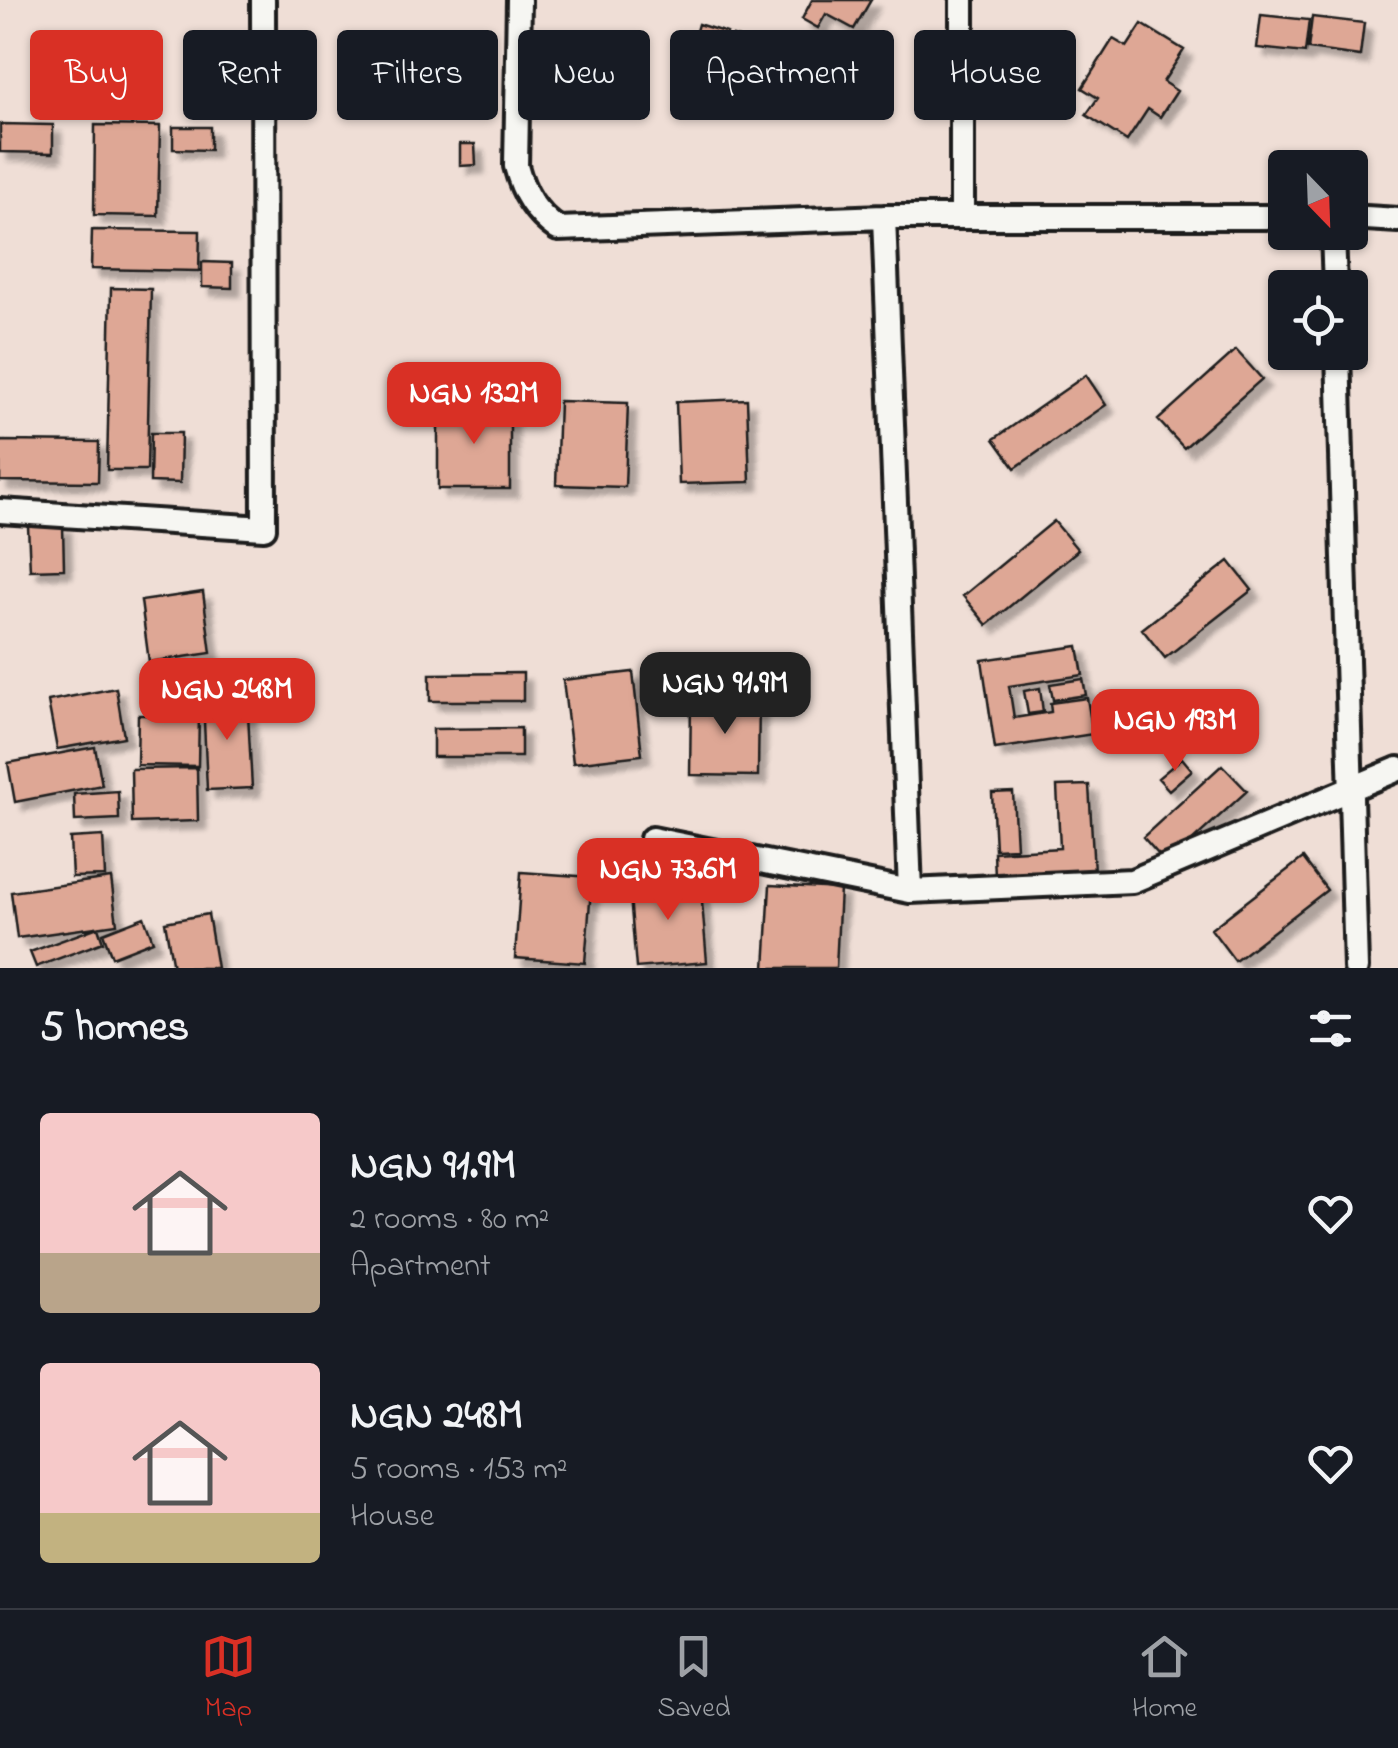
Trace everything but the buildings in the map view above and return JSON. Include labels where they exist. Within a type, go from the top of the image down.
[{"type":"street","points":[[0,511],[264,528],[262,0]]},
{"type":"street","points":[[519,0],[516,166],[531,202],[541,217],[558,229],[884,216],[1268,218]]},
{"type":"street","points":[[962,0],[962,217]]},
{"type":"street","points":[[884,216],[910,891]]},
{"type":"street","points":[[1368,218],[1398,220]]},
{"type":"street","points":[[1339,370],[1356,968]]},
{"type":"street","points":[[652,838],[910,891],[1132,881],[1398,769]]}]
